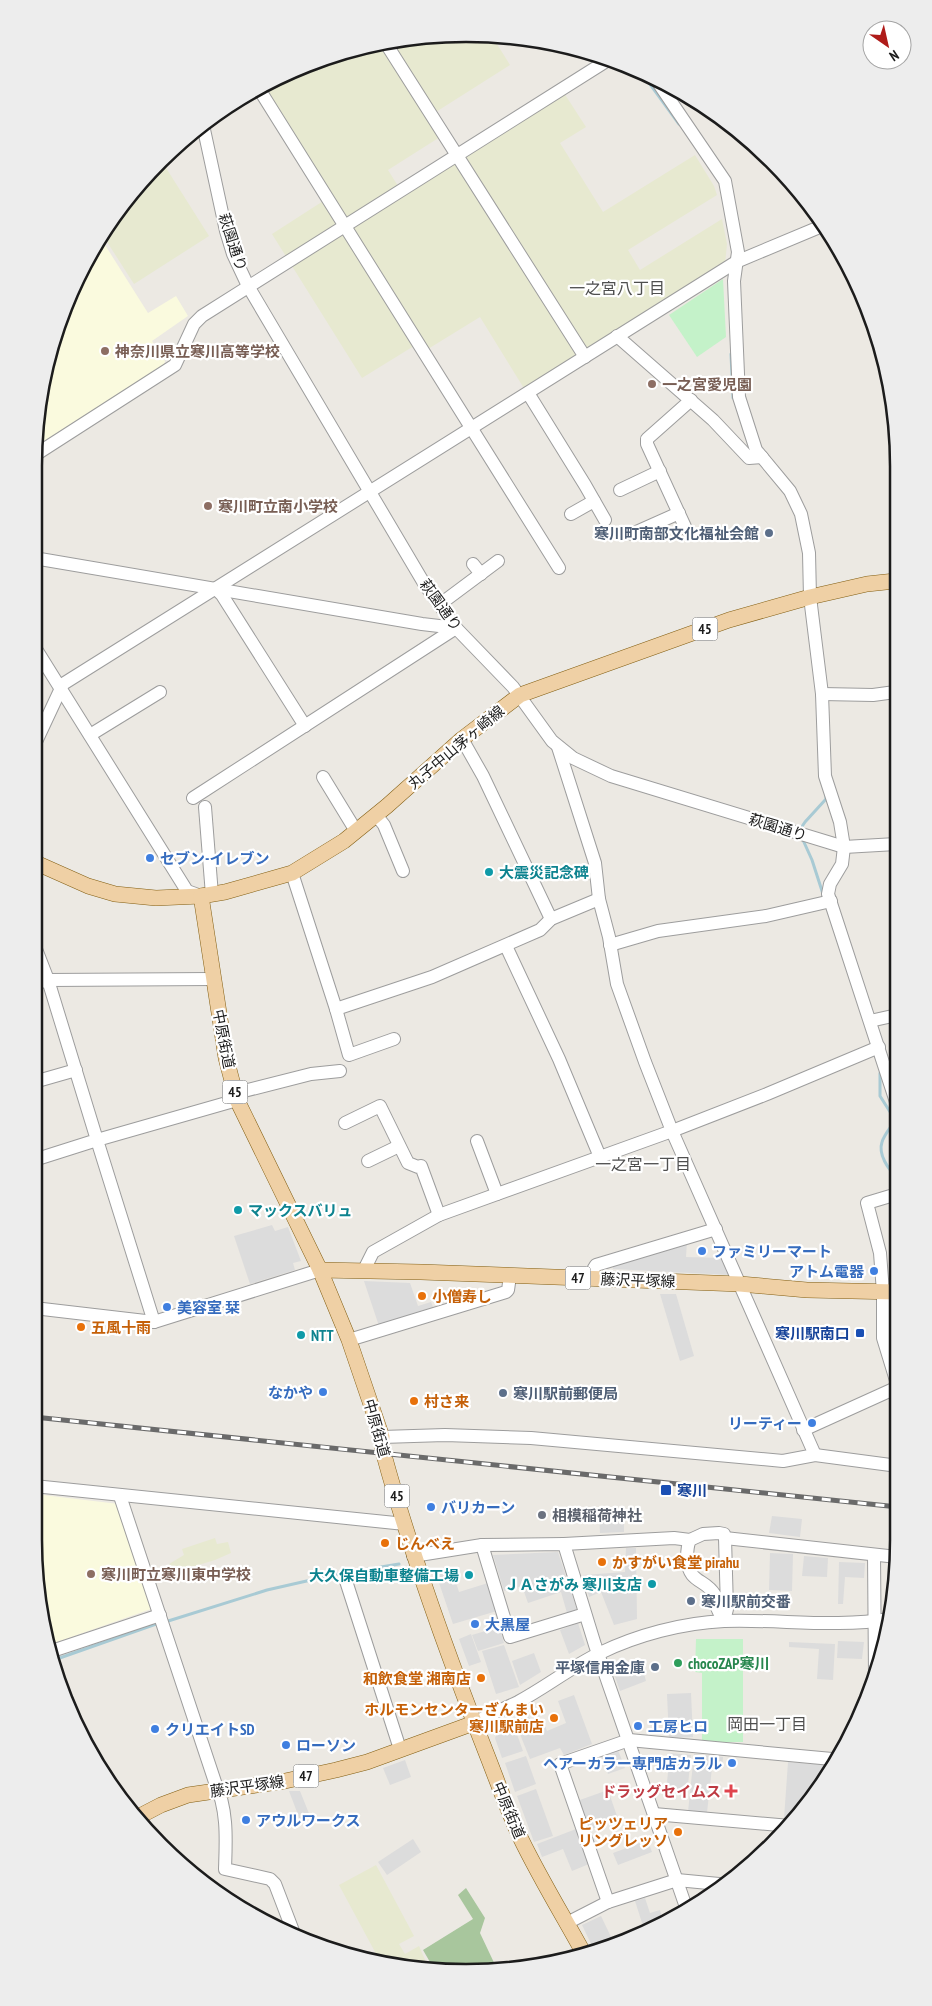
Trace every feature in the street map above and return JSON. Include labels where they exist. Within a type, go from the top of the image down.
[{"type":"main road","name":"丸子中山茅ヶ崎線","points":[[42,866],[71,880],[115,894],[156,898],[206,896],[243,888],[292,873],[356,832],[462,739],[520,696],[730,620],[810,597],[866,584],[890,582]]},
{"type":"main road","name":"中原街道","points":[[206,896],[213,979],[226,1058],[236,1097],[320,1270],[349,1340],[382,1437],[381,1442],[384,1455],[413,1556],[474,1723],[520,1838],[544,1886],[581,1948]]},
{"type":"main road","name":"藤沢平塚線","points":[[320,1270],[588,1278],[885,1292]]},
{"type":"main road","name":"藤沢平塚線","points":[[144,1814],[188,1795],[284,1781],[336,1770],[474,1723]]},
{"type":"street","points":[[391,50],[585,357]]},
{"type":"street","points":[[43,450],[175,365],[194,324],[202,316],[601,65]]},
{"type":"street","points":[[663,91],[725,181],[738,252],[734,290],[739,397],[756,450],[756,457]]},
{"type":"street","points":[[263,95],[559,568]]},
{"type":"street","name":"萩園通り","points":[[205,133],[226,231],[233,254],[248,286],[439,605],[456,628],[520,696],[544,731],[558,747],[573,758],[611,776],[844,847],[890,844]]},
{"type":"street","points":[[42,729],[64,684],[736,262],[816,228]]},
{"type":"street","points":[[617,336],[756,457],[790,491],[801,514],[809,553],[810,597],[822,694],[825,776],[840,822],[844,847],[842,864],[830,884],[828,894],[890,1082]]},
{"type":"street","points":[[528,393],[605,520]]},
{"type":"street","points":[[686,528],[646,439],[691,400]]},
{"type":"street","points":[[620,490],[660,472]]},
{"type":"street","points":[[571,514],[594,501]]},
{"type":"street","points":[[632,534],[679,513]]},
{"type":"street","points":[[42,559],[456,628]]},
{"type":"street","points":[[439,605],[477,569],[498,561]]},
{"type":"street","points":[[216,589],[222,595],[305,726]]},
{"type":"street","points":[[193,798],[456,628]]},
{"type":"street","points":[[42,658],[187,891],[206,896],[202,815]]},
{"type":"street","points":[[822,694],[873,695],[890,693]]},
{"type":"street","points":[[90,734],[127,719],[158,697]]},
{"type":"street","points":[[462,739],[483,776],[551,919]]},
{"type":"street","points":[[558,747],[592,850],[599,900],[617,984],[645,1062],[672,1131],[815,1455]]},
{"type":"street","points":[[329,781],[356,832]]},
{"type":"street","points":[[376,816],[404,856],[403,871]]},
{"type":"street","points":[[292,873],[349,1054],[382,1049],[394,1039]]},
{"type":"street","points":[[336,1009],[432,977],[540,930],[551,919],[599,900]]},
{"type":"street","points":[[610,945],[658,931],[766,916],[830,901]]},
{"type":"street","points":[[506,946],[560,1059],[600,1157]]},
{"type":"street","points":[[42,965],[154,1322]]},
{"type":"street","points":[[42,982],[48,980],[213,979]]},
{"type":"street","points":[[870,1021],[890,1016]]},
{"type":"street","points":[[364,1270],[373,1252],[438,1215],[672,1131],[879,1047]]},
{"type":"street","points":[[42,1157],[236,1097],[281,1077],[311,1074],[332,1068]]},
{"type":"street","points":[[42,1080],[76,1070]]},
{"type":"street","points":[[345,1123],[380,1106],[408,1163],[421,1166],[438,1215]]},
{"type":"street","points":[[478,1141],[497,1194]]},
{"type":"street","points":[[368,1161],[399,1146]]},
{"type":"street","points":[[890,1196],[867,1203],[880,1254],[885,1292],[883,1338],[890,1361]]},
{"type":"street","points":[[588,1278],[596,1264],[716,1229]]},
{"type":"street","points":[[42,1309],[154,1322],[320,1270]]},
{"type":"street","points":[[349,1340],[506,1292],[510,1276]]},
{"type":"street","points":[[803,1430],[890,1391]]},
{"type":"street","points":[[382,1437],[445,1435],[531,1438],[783,1461],[815,1455],[890,1465]]},
{"type":"street","points":[[42,1487],[405,1524]]},
{"type":"street","points":[[120,1496],[218,1790],[222,1797],[226,1831],[225,1869],[270,1879],[275,1884],[291,1925]]},
{"type":"street","points":[[413,1556],[482,1545],[564,1544],[674,1538],[690,1540],[703,1534],[724,1534],[728,1609],[724,1621]]},
{"type":"street","points":[[725,1538],[889,1556]]},
{"type":"street","points":[[690,1540],[687,1548],[689,1571],[696,1580],[707,1587],[715,1596],[718,1609],[724,1621]]},
{"type":"street","points":[[564,1544],[598,1654],[685,1903]]},
{"type":"street","points":[[482,1545],[510,1637],[585,1614]]},
{"type":"street","points":[[874,1555],[875,1650]]},
{"type":"street","points":[[346,1581],[400,1749]]},
{"type":"street","points":[[57,1650],[162,1621]]},
{"type":"street","points":[[474,1723],[517,1702],[598,1654],[639,1638],[678,1627],[724,1621],[881,1621]]},
{"type":"street","points":[[608,1902],[560,1764],[629,1740],[829,1759]]},
{"type":"street","points":[[654,1814],[778,1825]]},
{"type":"street","points":[[567,1923],[608,1902],[677,1880],[713,1883]]},
{"type":"shaded area","points":[[438,43],[497,43],[510,65],[428,117],[440,137],[388,170],[403,194],[564,93],[586,127],[560,143],[603,212],[695,155],[714,186],[717,195],[628,250],[640,270],[722,219],[727,244],[725,264],[525,390],[480,317],[428,349],[422,341],[362,378],[272,234],[331,196],[266,93],[330,65],[383,51]]},
{"type":"shaded area","points":[[166,168],[209,236],[134,284],[107,242],[130,208]]},
{"type":"shaded area","name":"神奈川県立寒川高等学校","points":[[105,245],[148,313],[176,296],[188,316],[152,341],[165,361],[164,365],[43,442],[51,383],[65,330],[86,279]]},
{"type":"shaded area","points":[[272,1225],[275,1231],[288,1227],[301,1261],[293,1263],[295,1270],[250,1284],[234,1236]]},
{"type":"shaded area","points":[[687,1241],[686,1257],[724,1258],[731,1275],[613,1269],[613,1265]]},
{"type":"shaded area","points":[[364,1281],[410,1283],[418,1306],[431,1302],[434,1309],[379,1326]]},
{"type":"shaded area","points":[[660,1294],[676,1294],[694,1356],[680,1361]]},
{"type":"shaded area","name":"寒川町立寒川東中学校","points":[[42,1495],[119,1504],[154,1608],[55,1642],[43,1568]]},
{"type":"shaded area","points":[[599,1512],[624,1512],[624,1532],[600,1533]]},
{"type":"shaded area","points":[[772,1516],[802,1519],[800,1537],[769,1533]]},
{"type":"shaded area","points":[[215,1538],[217,1544],[228,1542],[231,1553],[172,1573],[169,1564],[184,1555],[182,1549]]},
{"type":"shaded area","points":[[626,1548],[636,1548],[637,1619],[614,1625],[601,1592],[589,1597],[583,1575],[625,1572]]},
{"type":"shaded area","points":[[558,1552],[577,1610],[567,1613],[561,1592],[528,1603],[522,1586],[504,1591],[493,1555]]},
{"type":"shaded area","points":[[770,1553],[793,1554],[792,1591],[769,1590]]},
{"type":"shaded area","points":[[804,1556],[828,1558],[827,1577],[802,1576]]},
{"type":"shaded area","points":[[839,1562],[865,1563],[864,1578],[845,1577],[843,1604],[838,1604]]},
{"type":"shaded area","points":[[451,1567],[459,1592],[488,1583],[497,1611],[453,1624],[435,1571]]},
{"type":"shaded area","points":[[578,1623],[585,1645],[569,1654],[560,1630]]},
{"type":"shaded area","points":[[499,1627],[504,1643],[478,1651],[472,1635]]},
{"type":"shaded area","points":[[471,1634],[481,1662],[469,1666],[459,1639]]},
{"type":"shaded area","points":[[838,1641],[864,1642],[862,1659],[837,1658]]},
{"type":"shaded area","points":[[789,1642],[835,1644],[833,1680],[817,1679],[819,1649],[789,1647]]},
{"type":"shaded area","points":[[504,1645],[519,1687],[496,1694],[482,1651]]},
{"type":"shaded area","points":[[534,1653],[541,1672],[520,1685],[512,1661]]},
{"type":"shaded area","points":[[640,1659],[646,1681],[620,1691],[613,1671]]},
{"type":"shaded area","points":[[691,1693],[693,1737],[669,1738],[667,1694]]},
{"type":"shaded area","points":[[574,1695],[592,1744],[564,1755],[560,1748],[530,1759],[515,1722],[529,1717],[534,1730],[545,1726],[547,1731],[566,1723],[558,1701]]},
{"type":"shaded area","points":[[514,1726],[523,1751],[502,1758],[495,1738],[498,1731]]},
{"type":"shaded area","points":[[618,1750],[625,1768],[608,1774],[601,1757]]},
{"type":"shaded area","points":[[670,1753],[691,1755],[687,1795],[666,1792]]},
{"type":"shaded area","points":[[694,1754],[723,1757],[722,1768],[712,1768],[707,1813],[688,1812]]},
{"type":"shaded area","points":[[526,1756],[536,1784],[515,1792],[505,1763]]},
{"type":"shaded area","points":[[405,1760],[411,1777],[390,1785],[383,1768]]},
{"type":"shaded area","points":[[788,1762],[825,1765],[802,1798],[784,1819]]},
{"type":"shaded area","points":[[536,1789],[553,1836],[534,1842],[517,1796]]},
{"type":"shaded area","points":[[608,1790],[618,1819],[588,1830],[577,1801]]},
{"type":"shaded area","points":[[289,1791],[300,1791],[310,1816],[300,1820]]},
{"type":"shaded area","points":[[576,1829],[589,1864],[572,1871],[563,1849],[542,1857],[537,1844]]},
{"type":"shaded area","points":[[413,1839],[421,1852],[387,1875],[378,1862]]},
{"type":"shaded area","points":[[640,1843],[641,1846],[649,1844],[652,1852],[618,1865],[613,1853]]},
{"type":"shaded area","points":[[376,1865],[414,1936],[399,1944],[405,1954],[419,1946],[426,1962],[376,1953],[339,1885]]},
{"type":"shaded area","points":[[645,1898],[650,1913],[660,1910],[662,1916],[643,1925],[635,1901]]},
{"type":"shaded area","points":[[601,1916],[611,1937],[591,1944],[582,1925]]},
{"type":"green space","points":[[723,279],[726,337],[697,357],[669,315]]},
{"type":"green space","points":[[696,1639],[743,1639],[743,1742],[702,1742],[702,1673],[695,1672]]},
{"type":"green space","points":[[466,1888],[485,1918],[480,1933],[494,1963],[430,1962],[423,1950],[473,1919],[458,1895]]},
{"type":"waterway","points":[[651,85],[679,124]]},
{"type":"waterway","points":[[731,354],[733,398]]},
{"type":"waterway","points":[[801,828],[826,799],[826,796]]},
{"type":"waterway","points":[[803,840],[823,894]]},
{"type":"waterway","points":[[880,1073],[880,1096],[890,1112]]},
{"type":"waterway","points":[[890,1128],[883,1139],[881,1147],[881,1152],[890,1170]]},
{"type":"waterway","points":[[165,1622],[267,1590],[333,1575],[399,1564]]},
{"type":"waterway","points":[[59,1658],[159,1623]]},
{"type":"railway","points":[[42,1418],[890,1506]]},
{"type":"place","name":"神奈川県立寒川高等学校","points":[[105,351]]},
{"type":"place","name":"一之宮愛児園","points":[[652,384]]},
{"type":"place","name":"寒川町立南小学校","points":[[208,506]]},
{"type":"place","name":"寒川町南部文化福祉会館","points":[[769,533]]},
{"type":"place","name":"セブン-イレブン","points":[[150,858]]},
{"type":"place","name":"大震災記念碑","points":[[489,872]]},
{"type":"place","name":"マックスバリュ","points":[[238,1210]]},
{"type":"place","name":"ファミリーマート","points":[[702,1251]]},
{"type":"place","name":"アトム電器","points":[[874,1271]]},
{"type":"place","name":"小僧寿し","points":[[422,1296]]},
{"type":"place","name":"美容室 栞","points":[[167,1307]]},
{"type":"place","name":"五風十雨","points":[[81,1327]]},
{"type":"place","name":"寒川駅南口","points":[[860,1333]]},
{"type":"place","name":"NTT","points":[[301,1335]]},
{"type":"place","name":"なかや","points":[[323,1392]]},
{"type":"place","name":"寒川駅前郵便局","points":[[503,1393]]},
{"type":"place","name":"村さ来","points":[[414,1401]]},
{"type":"place","name":"リーティー","points":[[812,1423]]},
{"type":"place","name":"寒川","points":[[666,1490]]},
{"type":"place","name":"バリカーン","points":[[431,1507]]},
{"type":"place","name":"相模稲荷神社","points":[[542,1515]]},
{"type":"place","name":"じんべえ","points":[[385,1543]]},
{"type":"place","name":"かすがい食堂 pirahu","points":[[602,1562]]},
{"type":"place","name":"寒川町立寒川東中学校","points":[[91,1574]]},
{"type":"place","name":"大久保自動車整備工場","points":[[469,1575]]},
{"type":"place","name":"ＪＡさがみ 寒川支店","points":[[652,1584]]},
{"type":"place","name":"寒川駅前交番","points":[[691,1601]]},
{"type":"place","name":"大黒屋","points":[[475,1624]]},
{"type":"place","name":"chocoZAP寒川","points":[[678,1663]]},
{"type":"place","name":"平塚信用金庫","points":[[655,1667]]},
{"type":"place","name":"和飲食堂 湘南店","points":[[481,1678]]},
{"type":"place","name":"ホルモンセンターざんまい 寒川駅前店","points":[[554,1718]]},
{"type":"place","name":"工房ヒロ","points":[[638,1726]]},
{"type":"place","name":"クリエイトSD","points":[[155,1729]]},
{"type":"place","name":"ローソン","points":[[286,1745]]},
{"type":"place","name":"ヘアーカラー専門店カラル","points":[[732,1763]]},
{"type":"place","name":"ドラッグセイムス","points":[[731,1791]]},
{"type":"place","name":"アウルワークス","points":[[246,1820]]},
{"type":"place","name":"ピッツェリア リングレッソ","points":[[678,1832]]},
{"type":"district","name":"一之宮八丁目","points":[[617,288]]},
{"type":"district","name":"一之宮一丁目","points":[[643,1164]]},
{"type":"district","name":"岡田一丁目","points":[[767,1724]]}]
